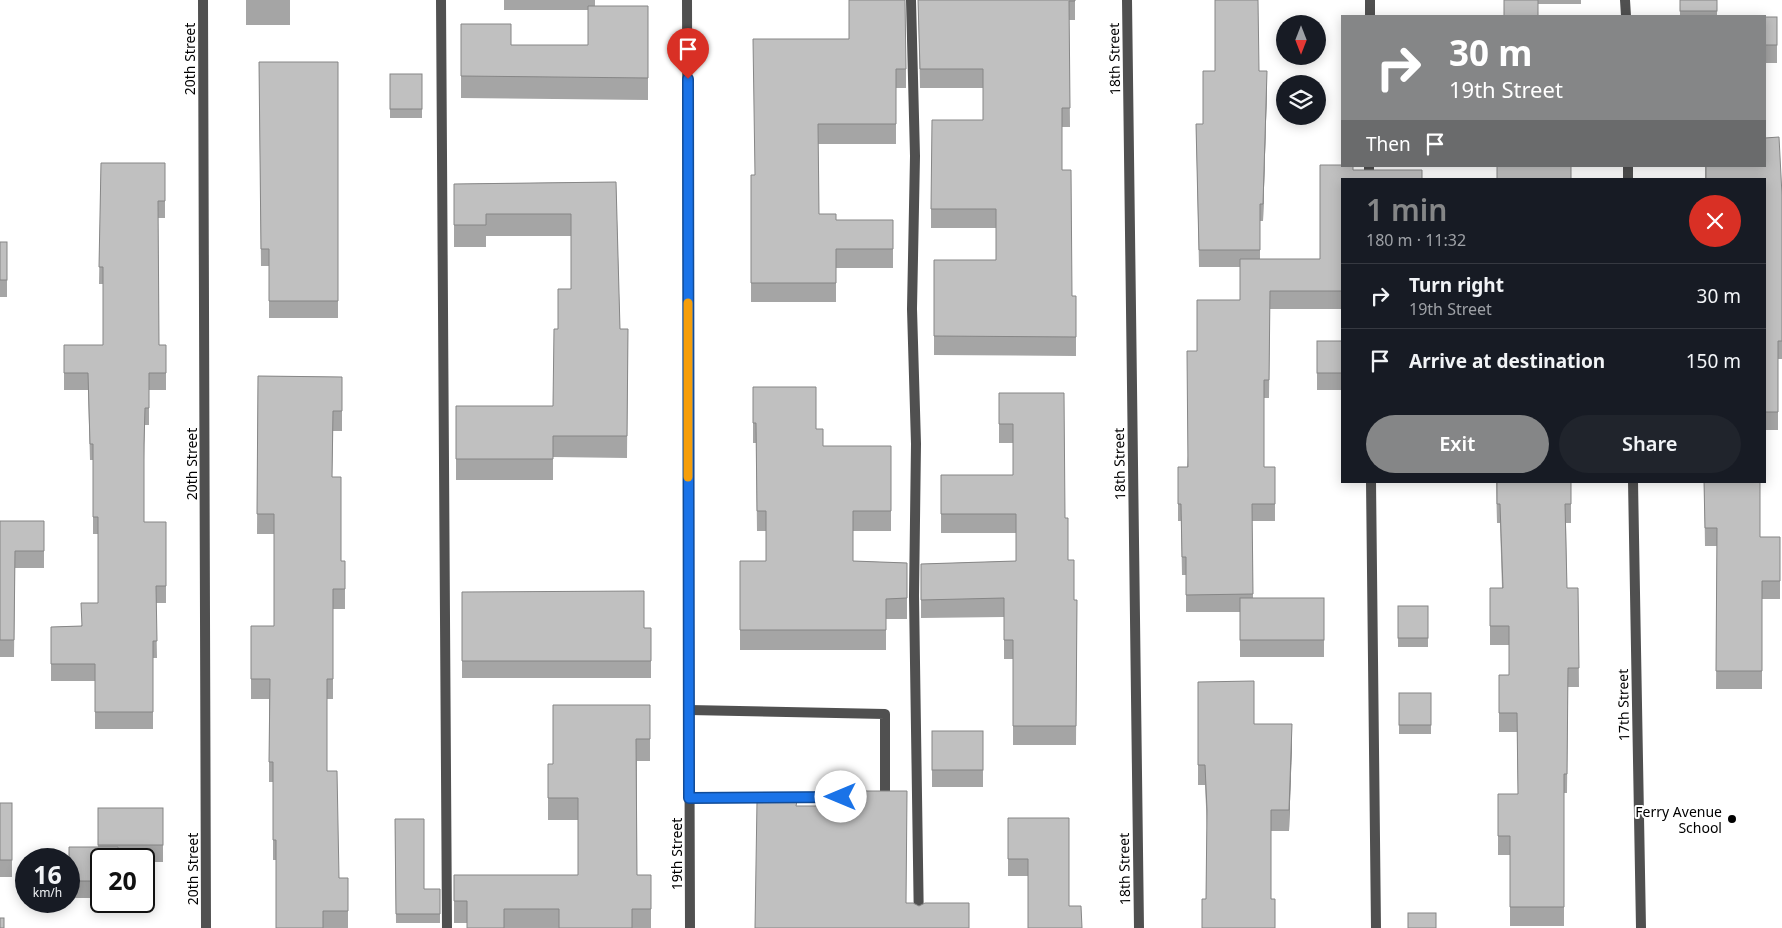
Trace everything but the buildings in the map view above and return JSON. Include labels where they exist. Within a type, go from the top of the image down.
[{"type":"street","name":"20th Street","points":[[203,0],[206,928]]},
{"type":"street","points":[[441,0],[447,928]]},
{"type":"street","name":"19th Street","points":[[687,0],[690,928]]},
{"type":"street","points":[[911,0],[915,156],[912,309],[916,444],[913,796],[919,928]]},
{"type":"street","name":"18th Street","points":[[1127,0],[1139,928]]},
{"type":"street","points":[[1370,0],[1370,15]]},
{"type":"street","points":[[1625,0],[1626,15]]},
{"type":"street","points":[[1371,483],[1376,928]]},
{"type":"street","name":"17th Street","points":[[1633,483],[1641,928]]},
{"type":"street","points":[[689,710],[885,714],[889,796],[689,798]]},
{"type":"slow traffic","points":[[688,303],[688,477]]},
{"type":"place","name":"Ferry Avenue School","points":[[1732,819]]},
{"type":"route","points":[[688,79],[689,798],[841,797]]}]
